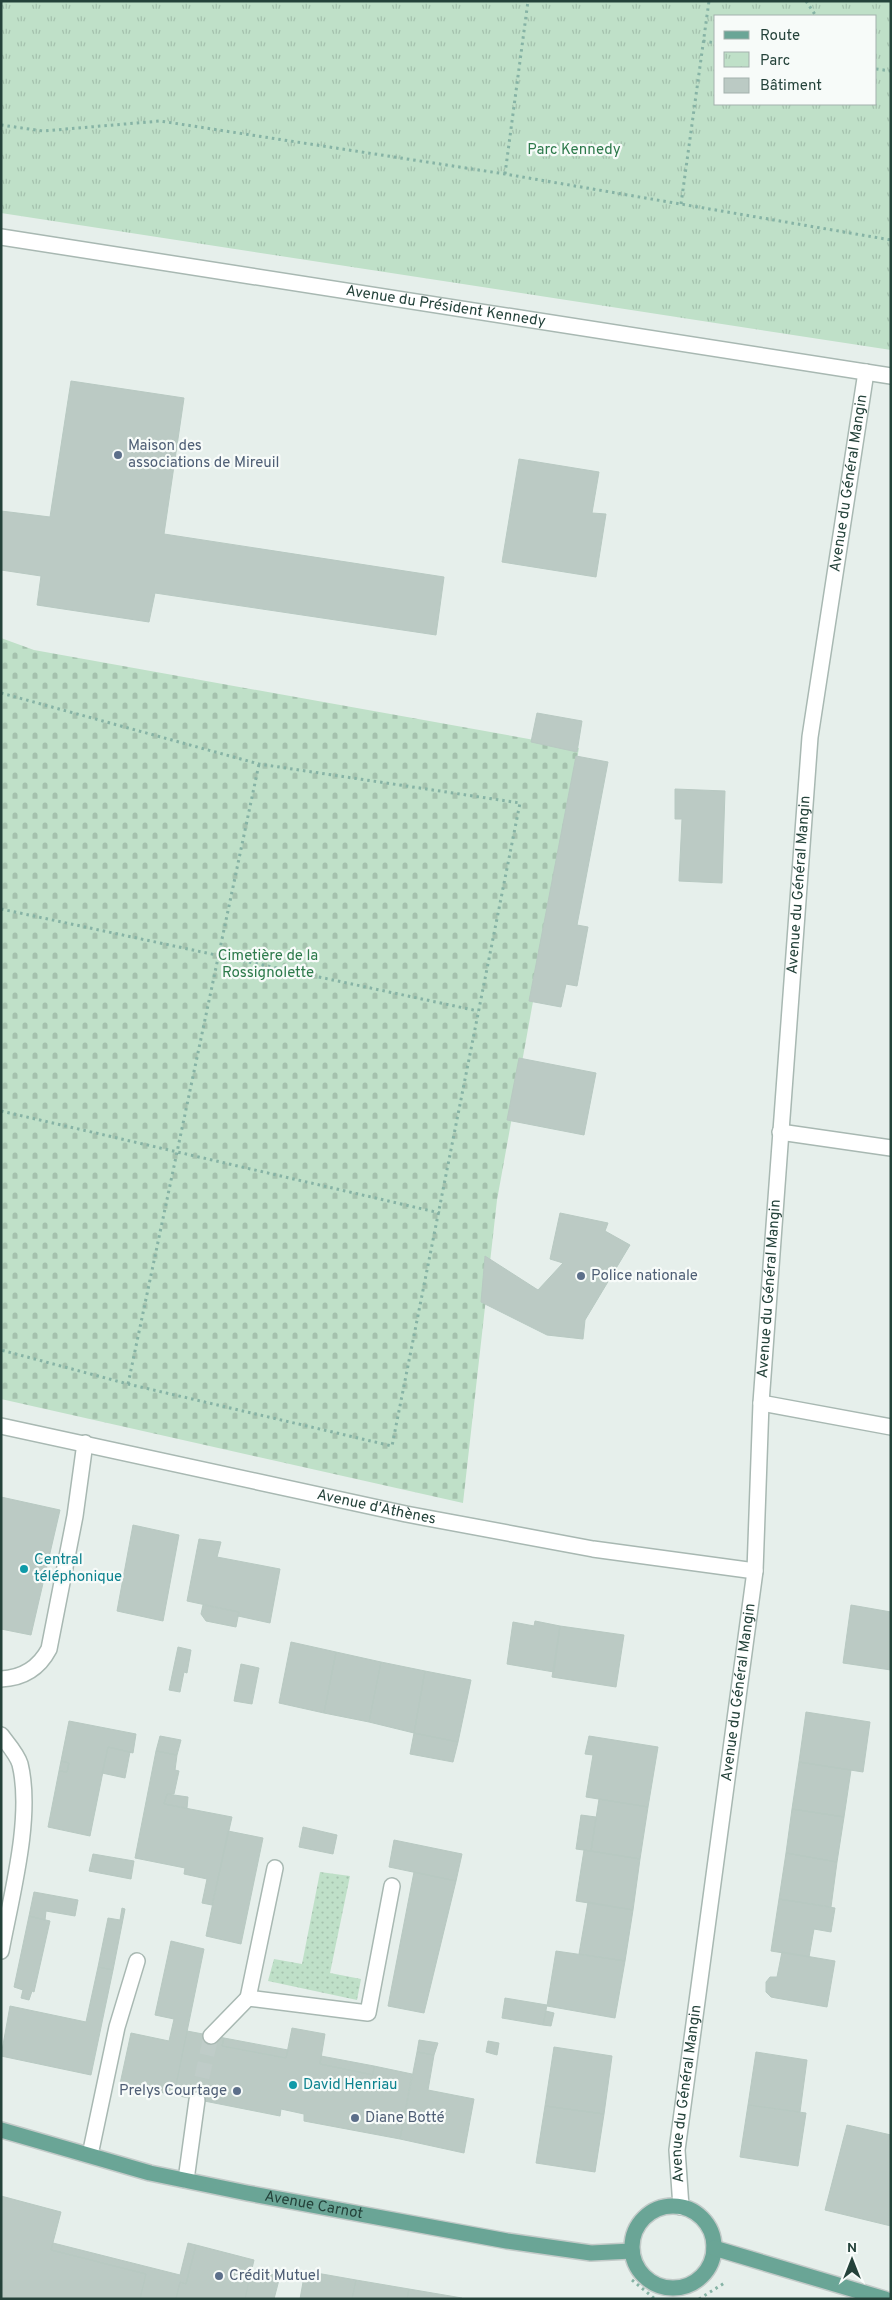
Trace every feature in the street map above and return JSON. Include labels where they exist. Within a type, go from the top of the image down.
[{"type":"main road","name":"Avenue Carnot","points":[[1,2130],[150,2173],[186,2180],[507,2241],[591,2253],[632,2252]]},
{"type":"main road","points":[[668,2206],[692,2210],[703,2218],[710,2228],[714,2248],[711,2265],[703,2276],[692,2284],[680,2289],[660,2287],[643,2277],[636,2266],[632,2252],[636,2228],[644,2217],[655,2210],[668,2206]]},
{"type":"main road","points":[[714,2248],[885,2299]]},
{"type":"street","name":"Avenue du Président Kennedy","points":[[1,237],[891,376]]},
{"type":"street","name":"Avenue du Général Mangin","points":[[681,2207],[677,2150],[755,1571],[761,1404],[810,737],[866,372]]},
{"type":"street","points":[[780,1132],[891,1148]]},
{"type":"street","points":[[761,1404],[891,1427]]},
{"type":"street","name":"Avenue d'Athènes","points":[[1,1426],[406,1514],[593,1549],[755,1571]]},
{"type":"street","points":[[1,1679],[9,1679],[41,1664],[49,1649],[75,1516],[85,1443]]},
{"type":"street","points":[[1,1734],[19,1762],[24,1795],[24,1821],[1,1952]]},
{"type":"street","points":[[211,2036],[248,1998],[275,1868]]},
{"type":"street","points":[[248,1998],[368,2013],[392,1886]]},
{"type":"street","points":[[90,2155],[117,2027],[137,1961]]},
{"type":"street","points":[[186,2180],[197,2100]]},
{"type":"path","points":[[505,174],[528,1]]},
{"type":"path","points":[[681,204],[709,1]]},
{"type":"path","points":[[806,1],[815,15]]},
{"type":"path","points":[[703,41],[714,43]]},
{"type":"path","points":[[877,69],[891,71]]},
{"type":"path","points":[[1,125],[43,132],[160,120],[505,174],[891,240]]},
{"type":"path","points":[[1,693],[259,764],[520,803],[440,1213],[392,1446],[128,1384],[1,1350]]},
{"type":"path","points":[[128,1384],[259,764]]},
{"type":"path","points":[[1,909],[478,1011]]},
{"type":"path","points":[[1,1111],[440,1213]]},
{"type":"green space","name":"Parc Kennedy","points":[[1,1],[891,1],[891,350],[1,213]]},
{"type":"green space","name":"Cimetière de la Rossignolette","points":[[1,638],[34,650],[579,748],[497,1200],[463,1503],[1,1399]]},
{"type":"green space","points":[[320,1872],[350,1876],[330,1973],[361,1979],[357,2000],[268,1981],[274,1959],[302,1964]]},
{"type":"building","name":"Maison des associations de Mireuil","points":[[71,381],[184,398],[164,534],[444,577],[436,635],[155,593],[149,622],[37,605],[41,576],[1,570],[1,511],[50,517]]},
{"type":"building","points":[[519,459],[599,472],[592,513],[606,514],[596,577],[502,562]]},
{"type":"building","points":[[537,713],[582,721],[577,752],[531,742]]},
{"type":"building","points":[[576,756],[608,762],[577,925],[588,927],[577,986],[566,984],[561,1007],[529,1001]]},
{"type":"building","points":[[675,789],[725,791],[722,883],[679,881],[682,819],[675,819]]},
{"type":"building","points":[[519,1058],[596,1073],[584,1135],[507,1120]]},
{"type":"building","name":"Police nationale","points":[[560,1213],[608,1223],[605,1231],[630,1245],[585,1320],[583,1339],[547,1335],[481,1302],[485,1256],[538,1290],[563,1263],[550,1259]]},
{"type":"building","name":"Central téléphonique","points":[[1,1497],[60,1510],[31,1635],[1,1629]]},
{"type":"building","points":[[133,1525],[179,1535],[163,1621],[117,1611]]},
{"type":"building","points":[[199,1539],[221,1542],[217,1557],[280,1569],[270,1623],[238,1616],[239,1612],[187,1601]]},
{"type":"building","points":[[203,1605],[239,1612],[236,1627],[206,1621],[201,1614]]},
{"type":"building","points":[[851,1605],[891,1612],[891,1670],[843,1663]]},
{"type":"building","points":[[535,1621],[560,1626],[554,1672],[507,1664],[513,1622],[534,1626]]},
{"type":"building","points":[[560,1626],[624,1635],[616,1687],[552,1677]]},
{"type":"building","points":[[291,1642],[336,1652],[324,1713],[279,1703]]},
{"type":"building","points":[[178,1647],[191,1650],[187,1673],[184,1672],[180,1692],[169,1690]]},
{"type":"building","points":[[336,1652],[381,1662],[369,1722],[324,1713]]},
{"type":"building","points":[[381,1662],[425,1671],[414,1733],[369,1722]]},
{"type":"building","points":[[241,1664],[259,1668],[252,1704],[234,1701]]},
{"type":"building","points":[[425,1671],[471,1680],[458,1742],[414,1733]]},
{"type":"building","points":[[806,1712],[870,1722],[863,1772],[799,1762]]},
{"type":"building","points":[[69,1721],[136,1734],[133,1753],[108,1747],[90,1836],[48,1827],[59,1771],[67,1772],[69,1763],[61,1761]]},
{"type":"building","points":[[414,1733],[458,1742],[453,1762],[410,1754]]},
{"type":"building","points":[[160,1736],[181,1740],[177,1755],[156,1751]]},
{"type":"building","points":[[589,1736],[658,1747],[648,1807],[586,1797],[593,1755],[585,1754]]},
{"type":"building","points":[[108,1747],[130,1752],[125,1778],[102,1773]]},
{"type":"building","points":[[156,1751],[177,1755],[175,1770],[179,1771],[174,1794],[167,1794],[164,1804],[232,1817],[212,1905],[202,1903],[207,1879],[184,1874],[185,1868],[135,1858]]},
{"type":"building","points":[[61,1761],[69,1763],[67,1772],[59,1771]]},
{"type":"building","points":[[799,1762],[851,1770],[844,1817],[792,1809]]},
{"type":"building","points":[[167,1794],[188,1797],[187,1808],[164,1804]]},
{"type":"building","points":[[599,1799],[648,1807],[640,1859],[591,1851]]},
{"type":"building","points":[[792,1809],[844,1817],[837,1862],[786,1853]]},
{"type":"building","points":[[581,1815],[596,1817],[591,1851],[576,1849]]},
{"type":"building","points":[[303,1827],[337,1835],[333,1854],[299,1847]]},
{"type":"building","points":[[228,1831],[263,1838],[241,1944],[206,1936]]},
{"type":"building","points":[[394,1840],[462,1854],[456,1881],[389,1867]]},
{"type":"building","points":[[584,1850],[640,1859],[633,1910],[576,1901]]},
{"type":"building","points":[[786,1853],[837,1862],[831,1907],[779,1899]]},
{"type":"building","points":[[93,1854],[134,1861],[131,1879],[89,1871]]},
{"type":"building","points":[[414,1872],[456,1881],[424,2013],[388,2006]]},
{"type":"building","points":[[34,1892],[78,1900],[75,1916],[46,1911],[45,1920],[29,1916]]},
{"type":"building","points":[[779,1899],[835,1908],[831,1932],[814,1929],[809,1957],[771,1951]]},
{"type":"building","points":[[588,1902],[633,1910],[625,1961],[579,1954]]},
{"type":"building","points":[[122,1908],[125,1909],[113,1970],[98,1967],[108,1918],[120,1920]]},
{"type":"building","points":[[29,1916],[50,1921],[34,1992],[32,1991],[29,2000],[21,1998],[23,1990],[14,1987]]},
{"type":"building","points":[[171,1941],[204,1949],[174,2095],[120,2084],[131,2033],[169,2041],[174,2019],[155,2015]]},
{"type":"building","points":[[556,1951],[625,1961],[615,2018],[547,2006]]},
{"type":"building","points":[[782,1952],[835,1961],[827,2007],[771,1997],[766,1992],[766,1982],[770,1977],[777,1977]]},
{"type":"building","points":[[98,1967],[113,1970],[91,2075],[1,2056],[10,2006],[86,2022]]},
{"type":"building","points":[[505,1998],[547,2005],[543,2025],[502,2018]]},
{"type":"building","points":[[546,2011],[554,2013],[551,2026],[543,2025]]},
{"type":"building","name":"David Henriau","points":[[292,2028],[325,2034],[320,2064],[373,2075],[374,2066],[412,2074],[400,2139],[304,2121],[304,2114],[281,2109],[280,2116],[174,2095],[187,2031],[224,2038],[222,2046],[286,2058]]},
{"type":"building","points":[[224,2038],[288,2050],[286,2058],[222,2046]]},
{"type":"building","points":[[419,2040],[438,2043],[434,2055],[417,2052]]},
{"type":"building","points":[[488,2041],[499,2043],[497,2055],[486,2052]]},
{"type":"building","points":[[554,2047],[612,2056],[604,2114],[545,2106]]},
{"type":"building","points":[[417,2052],[434,2055],[428,2090],[474,2099],[464,2153],[400,2139]]},
{"type":"building","points":[[756,2052],[807,2060],[800,2112],[748,2105]]},
{"type":"building","points":[[321,2056],[374,2066],[373,2075],[320,2064]]},
{"type":"building","points":[[748,2105],[806,2113],[798,2166],[740,2157]]},
{"type":"building","points":[[545,2106],[604,2114],[595,2172],[536,2163]]},
{"type":"building","points":[[847,2125],[891,2135],[891,2226],[825,2210]]},
{"type":"building","points":[[1,2196],[61,2212],[51,2250],[146,2274],[140,2299],[1,2299]]},
{"type":"building","points":[[53,2243],[180,2275],[188,2243],[196,2245],[186,2284],[180,2282],[176,2299],[140,2299],[146,2274],[51,2250]]},
{"type":"building","name":"Crédit Mutuel","points":[[196,2245],[254,2260],[245,2299],[176,2299],[180,2282],[186,2284]]},
{"type":"building","points":[[251,2271],[280,2276],[274,2299],[245,2299]]},
{"type":"building","points":[[305,2271],[356,2280],[352,2299],[300,2299]]},
{"type":"building","points":[[356,2280],[409,2289],[407,2299],[352,2299]]},
{"type":"building","points":[[409,2289],[462,2298],[462,2299],[407,2299]]},
{"type":"tunnel","points":[[197,2100],[211,2036]]},
{"type":"place","name":"Maison des associations de Mireuil","points":[[118,455]]},
{"type":"place","name":"Police nationale","points":[[581,1276]]},
{"type":"place","name":"Central téléphonique","points":[[24,1569]]},
{"type":"place","name":"David Henriau","points":[[293,2085]]},
{"type":"place","name":"Prelys Courtage","points":[[237,2091]]},
{"type":"place","name":"Diane Botté","points":[[355,2118]]},
{"type":"place","name":"Crédit Mutuel","points":[[219,2276]]}]
